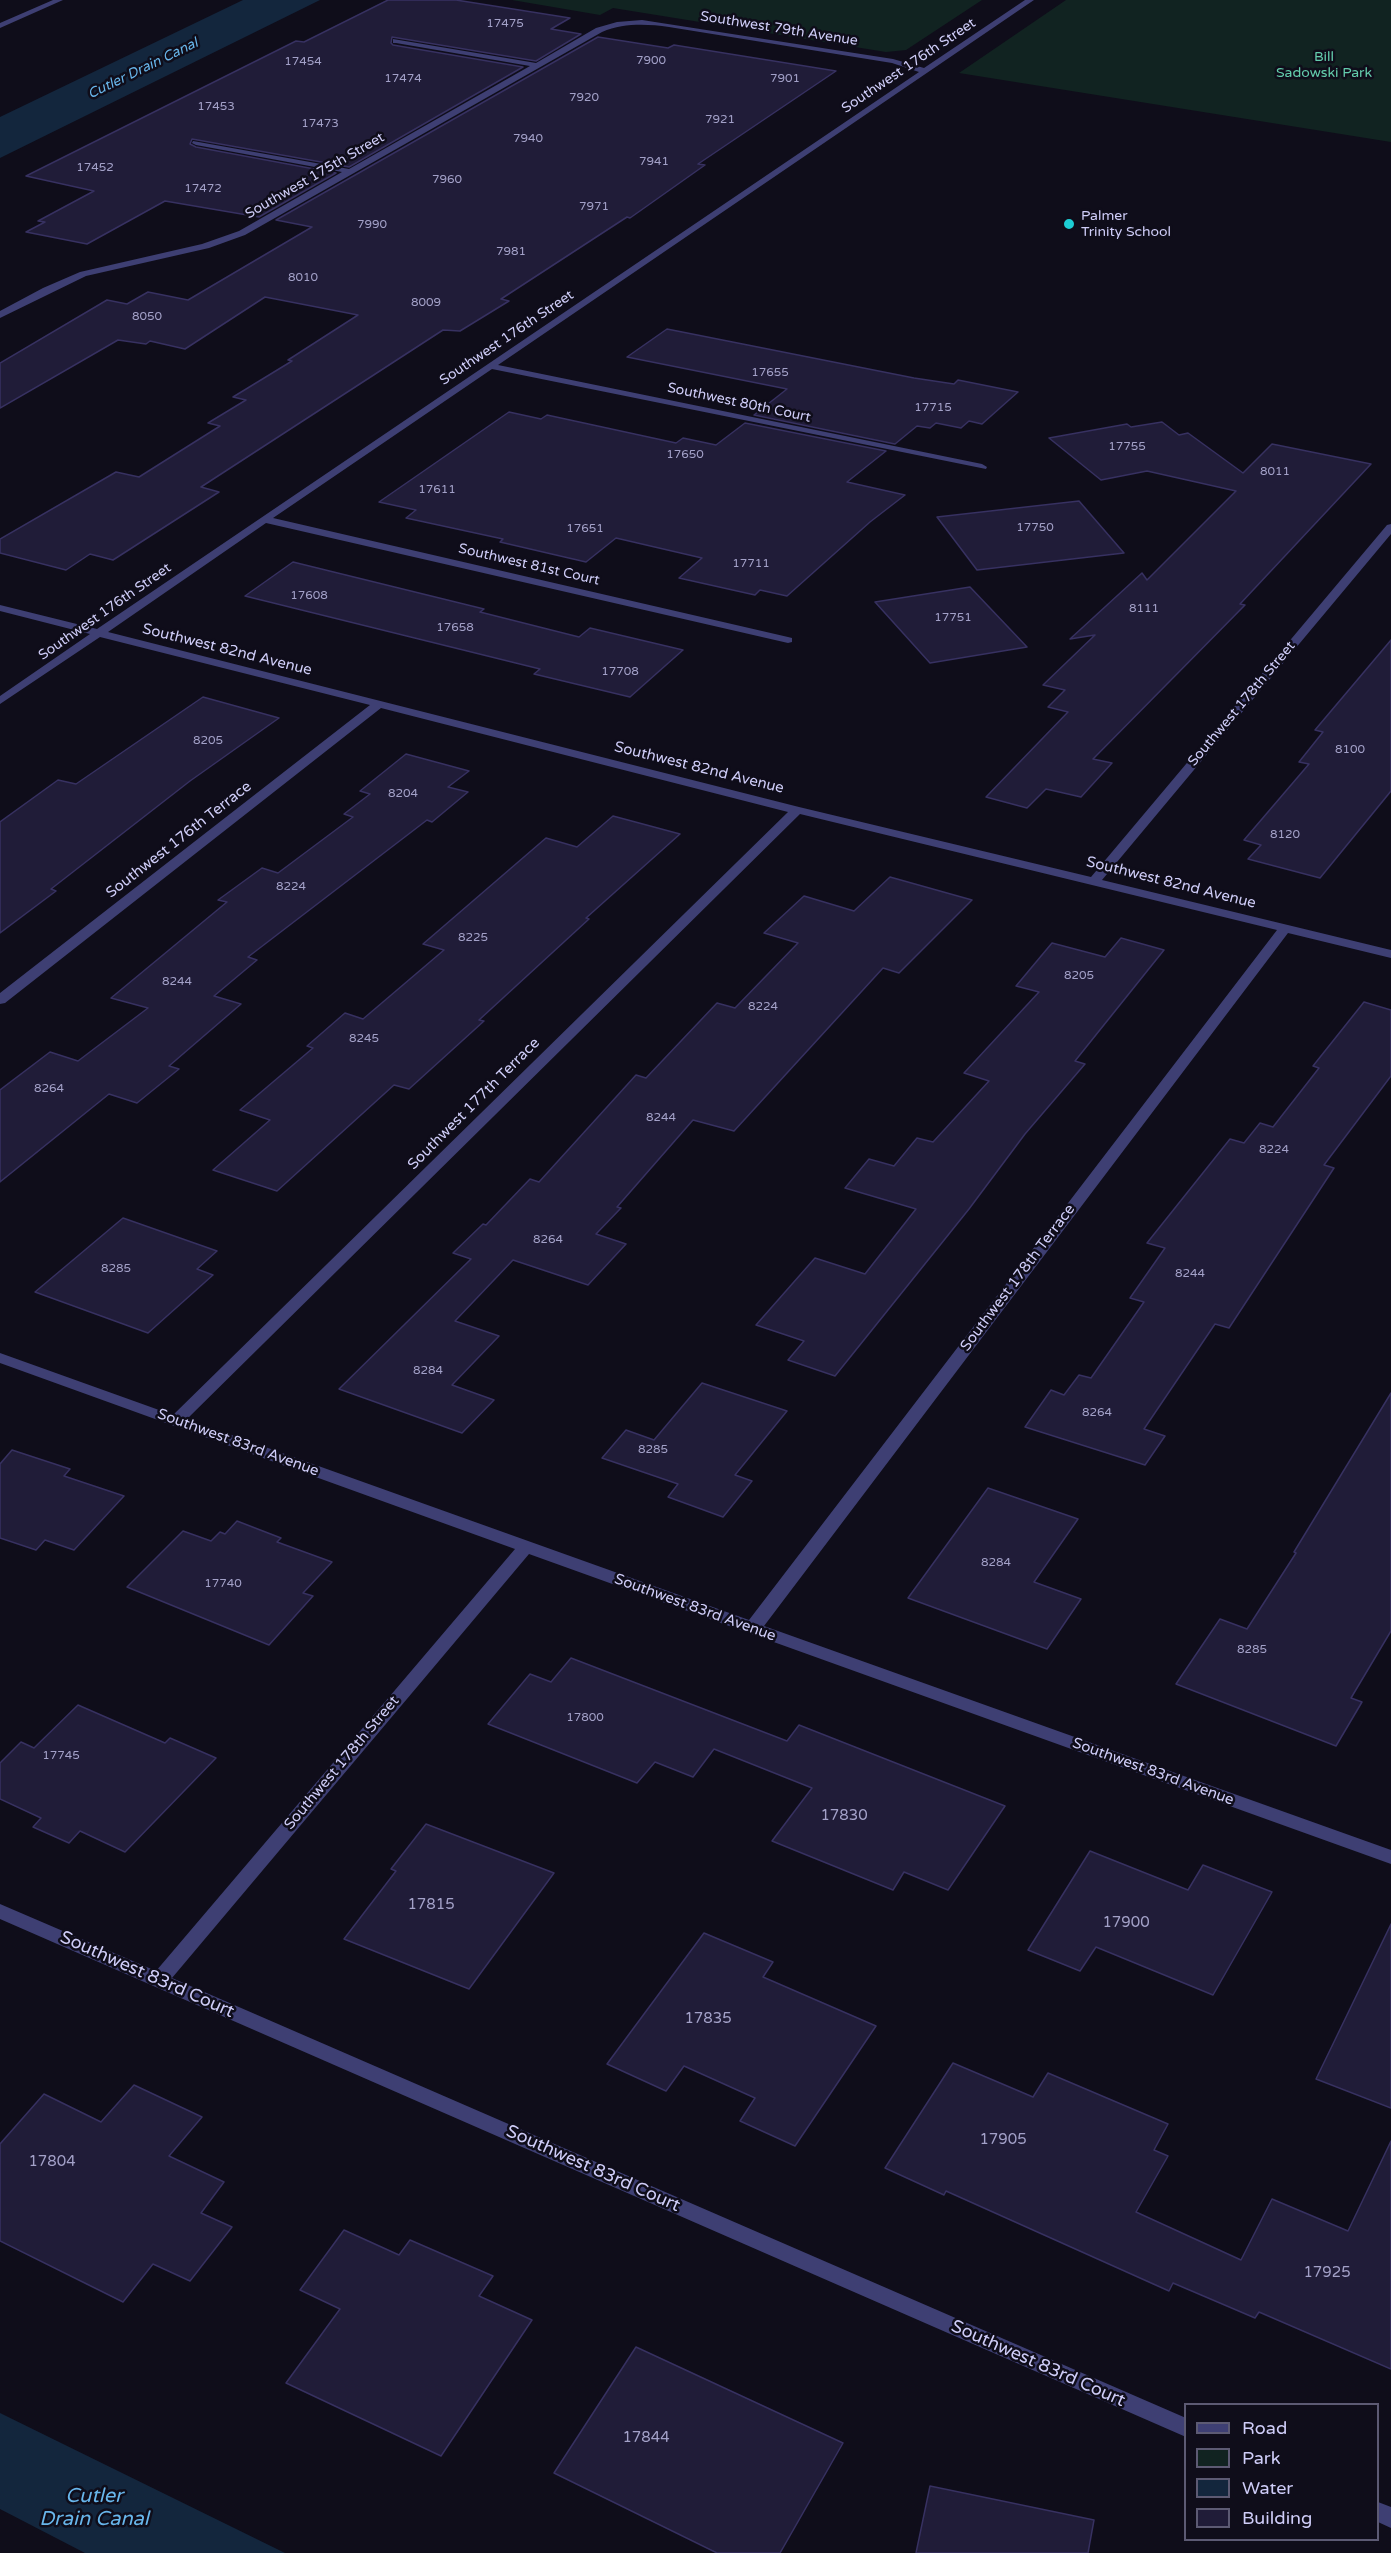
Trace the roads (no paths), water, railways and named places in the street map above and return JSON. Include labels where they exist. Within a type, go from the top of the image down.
[{"type":"street","points":[[0,26],[58,0]]},
{"type":"street","name":"Southwest 176th Street","points":[[0,700],[1030,0]]},
{"type":"street","name":"Southwest 79th Avenue","points":[[628,21],[669,25],[893,60],[925,71]]},
{"type":"street","name":"Southwest 175th Street","points":[[0,315],[76,276],[223,242],[599,30],[628,21]]},
{"type":"street","points":[[396,41],[537,65]]},
{"type":"street","points":[[196,143],[349,171]]},
{"type":"street","name":"Southwest 80th Court","points":[[491,366],[982,467]]},
{"type":"street","name":"Southwest 81st Court","points":[[264,519],[788,640]]},
{"type":"street","name":"Southwest 178th Street","points":[[1094,882],[1391,527]]},
{"type":"street","name":"Southwest 82nd Avenue","points":[[0,608],[796,810],[1391,954]]},
{"type":"street","name":"Southwest 176th Terrace","points":[[0,1000],[378,705]]},
{"type":"street","name":"Southwest 177th Terrace","points":[[176,1421],[796,810]]},
{"type":"street","name":"Southwest 178th Terrace","points":[[752,1629],[1285,928]]},
{"type":"street","name":"Southwest 83rd Avenue","points":[[0,1358],[1391,1857]]},
{"type":"street","name":"Southwest 178th Street","points":[[159,1980],[526,1546]]},
{"type":"street","name":"Southwest 83rd Court","points":[[0,1911],[1184,2428]]},
{"type":"water","points":[[243,0],[320,0],[0,158],[0,117]]},
{"type":"water","name":"Cutler Drain Canal","points":[[0,2413],[285,2553],[85,2553],[0,2509]]},
{"type":"place","name":"Palmer Trinity School","points":[[1069,224]]},
{"type":"park label","name":"Bill Sadowski Park","points":[[1324,66]]}]
